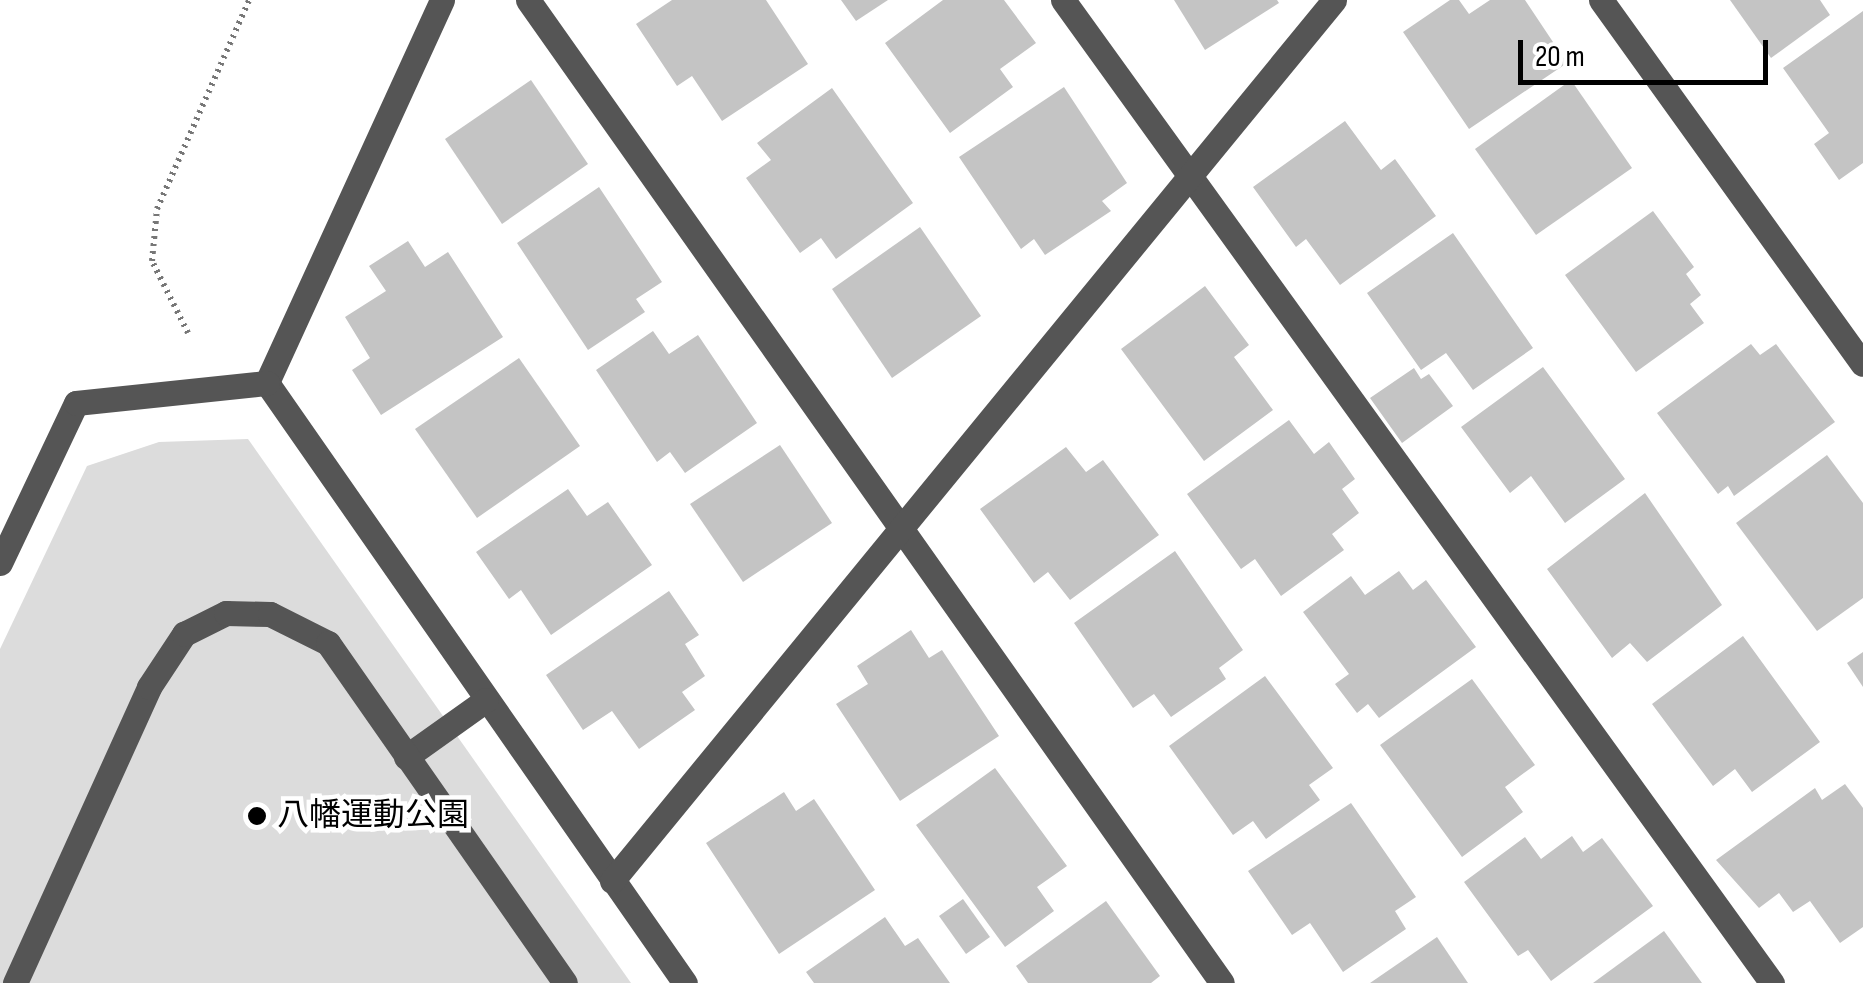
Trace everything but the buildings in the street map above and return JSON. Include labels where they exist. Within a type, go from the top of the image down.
[{"type":"street","points":[[267,383],[442,0]]},
{"type":"street","points":[[528,0],[1222,983]]},
{"type":"street","points":[[1062,0],[1189,170],[1772,983]]},
{"type":"street","points":[[612,881],[1189,170],[1334,0]]},
{"type":"street","points":[[1601,0],[1863,364]]},
{"type":"street","points":[[0,563],[76,403],[223,384],[267,383]]},
{"type":"street","points":[[267,383],[685,983]]},
{"type":"street","points":[[15,983],[149,687],[184,634],[226,613],[270,614],[328,643],[565,983]]},
{"type":"street","points":[[406,757],[486,700]]},
{"type":"path","points":[[223,384],[170,307],[152,261],[157,210],[248,0]]},
{"type":"shaded area","name":"八幡運動公園","points":[[248,439],[631,983],[0,983],[0,649],[87,466],[159,442]]},
{"type":"place","name":"八幡運動公園","points":[[257,816]]}]
